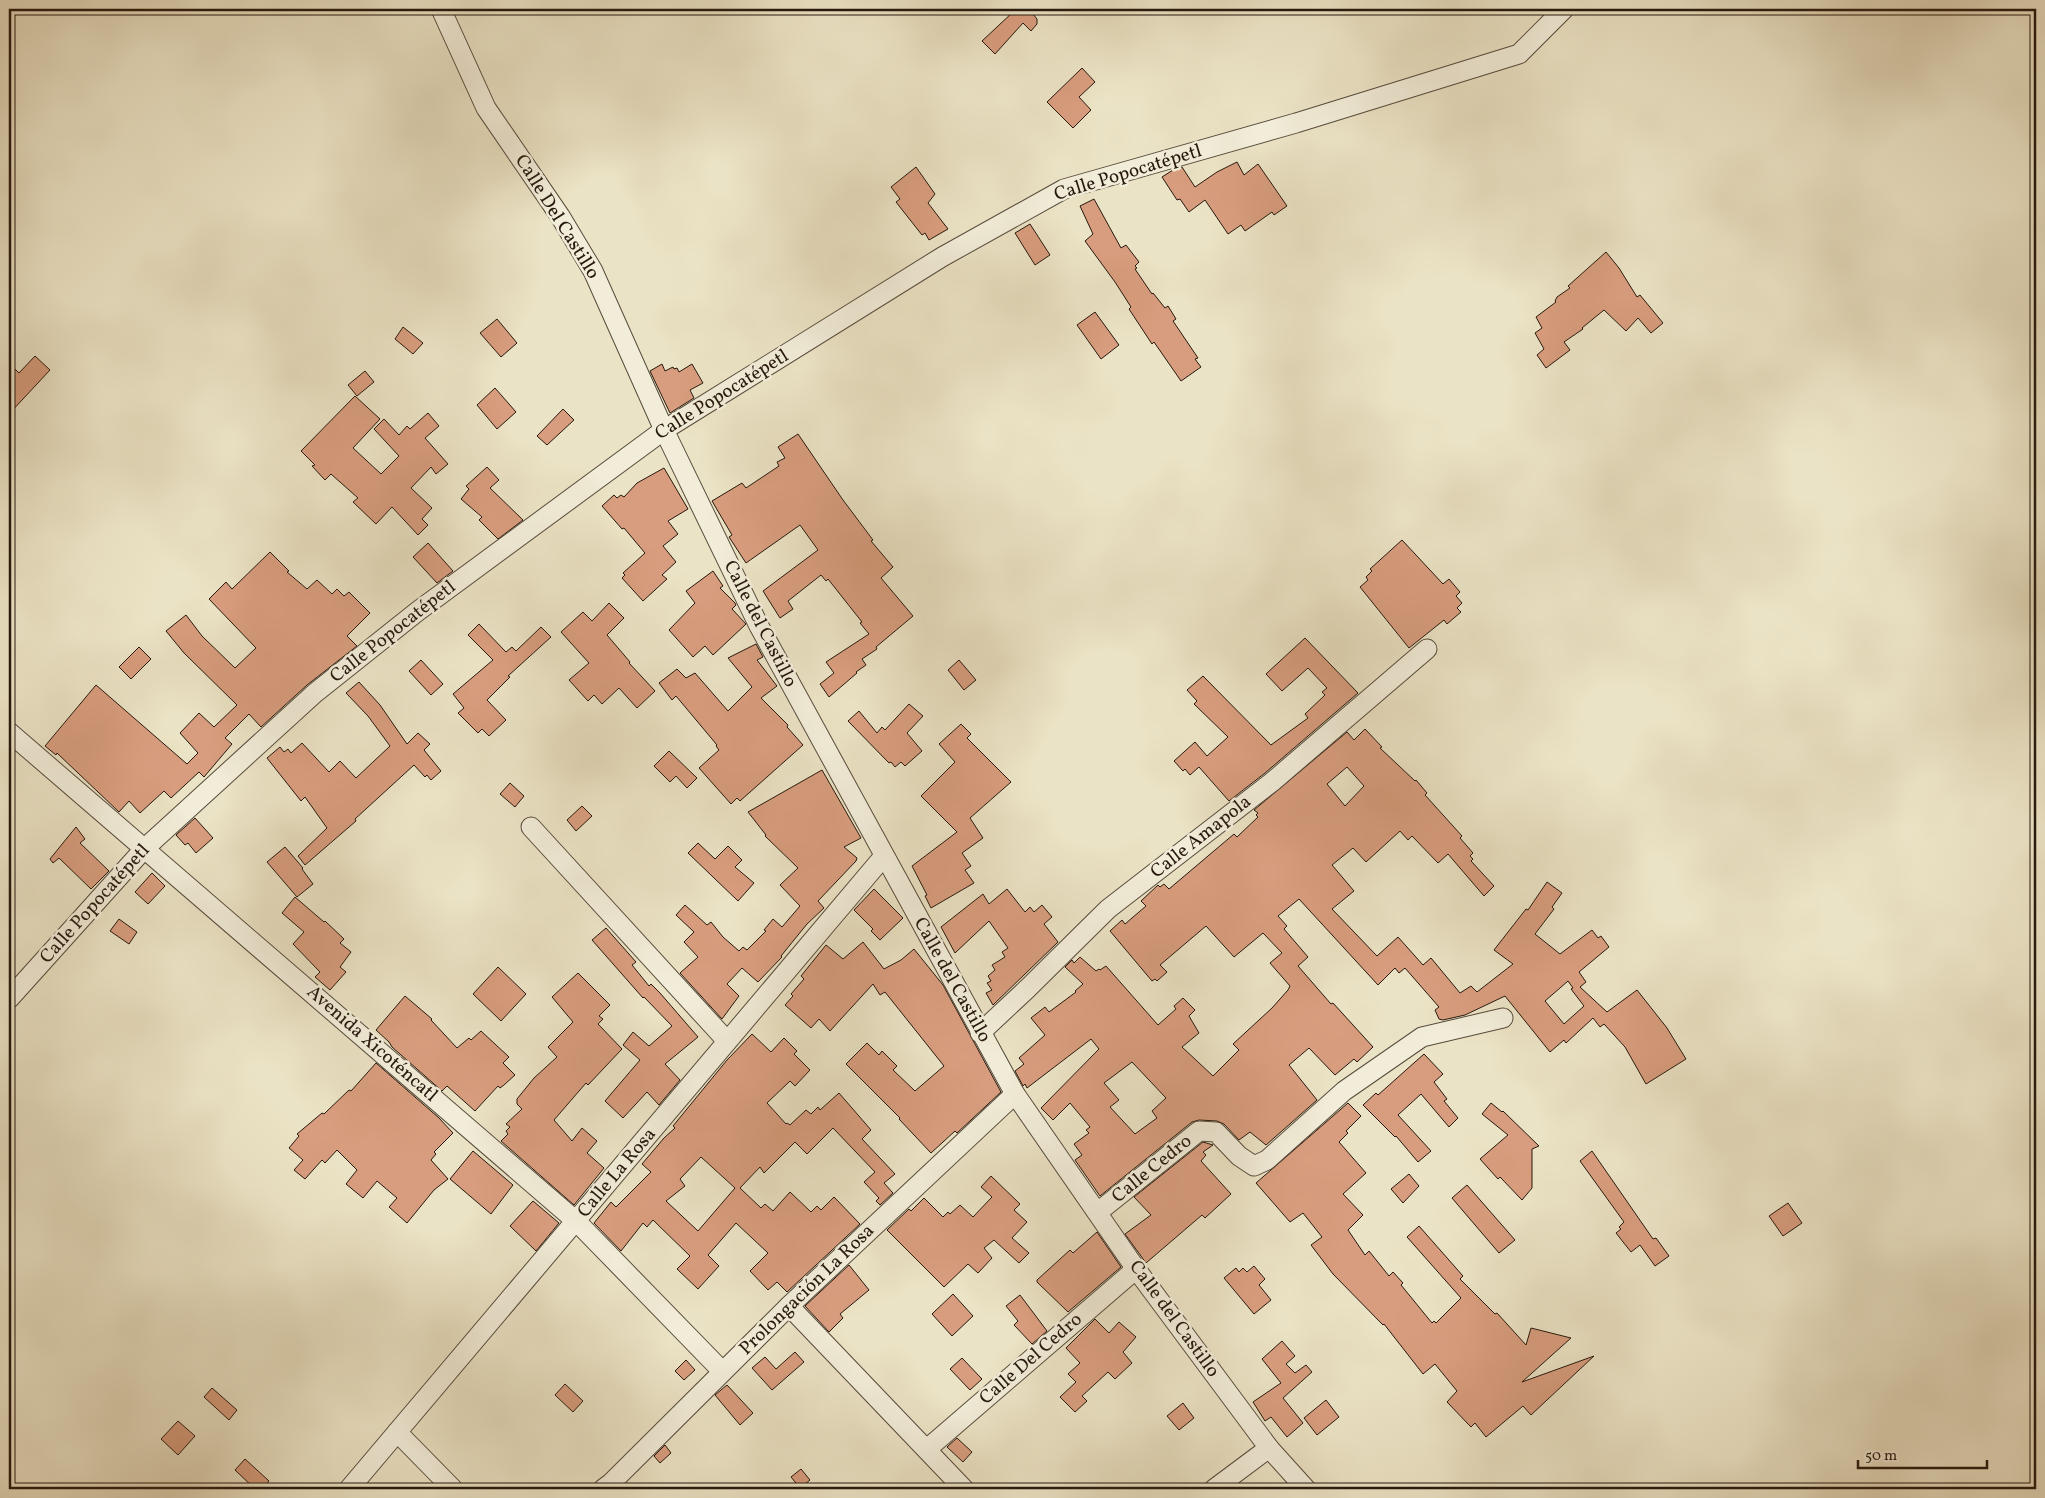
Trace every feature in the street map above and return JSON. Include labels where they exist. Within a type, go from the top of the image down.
[{"type":"street","name":"Calle Del Castillo","points":[[441,9],[486,108],[560,216],[593,271],[664,430]]},
{"type":"street","name":"Calle Popocatépetl","points":[[9,999],[144,849],[322,687],[418,611],[664,430],[942,257],[1064,189],[1296,123],[1518,54],[1564,9]]},
{"type":"street","name":"Calle del Castillo","points":[[664,430],[758,626],[1015,1094],[1136,1269],[1269,1448],[1306,1489]]},
{"type":"street","name":"Calle Amapola","points":[[980,1033],[1108,909],[1272,782],[1428,649]]},
{"type":"street","name":"Avenida Xicoténcatl","points":[[9,732],[576,1221],[722,1371]]},
{"type":"street","points":[[532,827],[727,1041]]},
{"type":"street","name":"Calle La Rosa","points":[[349,1489],[884,856]]},
{"type":"street","name":"Calle Cedro","points":[[1098,1212],[1199,1131],[1216,1132],[1239,1156],[1254,1166],[1267,1160],[1344,1091],[1422,1037],[1503,1018]]},
{"type":"street","name":"Prolongación La Rosa","points":[[603,1489],[612,1483],[788,1306],[1015,1094]]},
{"type":"street","name":"Calle Del Cedro","points":[[927,1449],[1136,1269]]},
{"type":"street","points":[[788,1306],[964,1489]]},
{"type":"street","points":[[397,1432],[453,1489]]},
{"type":"street","points":[[1214,1489],[1269,1448]]},
{"type":"building","points":[[1010,9],[1038,9],[1033,14],[1037,19],[1037,24],[1031,31],[1023,23],[995,54],[982,41],[1013,12]]},
{"type":"building","points":[[1082,68],[1095,82],[1079,97],[1091,110],[1073,128],[1047,102]]},
{"type":"building","points":[[1237,162],[1244,175],[1258,164],[1287,206],[1274,215],[1272,212],[1245,231],[1241,225],[1228,234],[1205,200],[1189,212],[1180,199],[1177,200],[1162,177],[1182,167],[1195,187],[1217,172]]},
{"type":"building","points":[[916,167],[935,194],[928,203],[948,229],[929,240],[925,233],[922,235],[896,202],[900,199],[891,187]]},
{"type":"building","points":[[1094,199],[1121,248],[1126,245],[1139,262],[1135,269],[1152,294],[1165,308],[1168,306],[1176,319],[1173,321],[1198,358],[1195,359],[1201,367],[1181,381],[1154,342],[1152,344],[1129,309],[1131,307],[1115,282],[1085,241],[1093,234],[1080,206]]},
{"type":"building","points":[[1030,224],[1050,255],[1035,265],[1015,233]]},
{"type":"building","points":[[1606,252],[1619,268],[1637,297],[1640,295],[1663,323],[1651,333],[1638,318],[1626,331],[1604,310],[1583,329],[1564,342],[1570,350],[1546,368],[1537,355],[1544,349],[1535,333],[1542,328],[1536,317],[1556,302],[1557,297],[1570,288],[1568,286]]},
{"type":"building","points":[[1095,312],[1119,345],[1101,359],[1077,325]]},
{"type":"building","points":[[497,319],[517,343],[501,357],[480,333]]},
{"type":"building","points":[[403,327],[423,343],[413,354],[395,339]]},
{"type":"building","points":[[35,356],[50,370],[9,414],[9,363],[19,373]]},
{"type":"building","points":[[662,364],[665,371],[673,367],[674,369],[677,368],[679,372],[692,364],[703,383],[690,390],[694,398],[670,413],[650,371]]},
{"type":"building","points":[[365,371],[374,382],[357,396],[348,385]]},
{"type":"building","points":[[495,388],[516,412],[497,429],[477,405]]},
{"type":"building","points":[[355,396],[380,419],[353,448],[381,474],[399,456],[374,429],[384,419],[399,435],[407,426],[410,429],[428,413],[439,426],[425,438],[448,464],[436,474],[431,467],[411,488],[432,508],[422,519],[428,525],[418,535],[392,507],[376,524],[353,502],[358,498],[331,474],[325,480],[312,466],[315,465],[301,451]]},
{"type":"building","points":[[563,409],[574,420],[547,445],[537,436]]},
{"type":"building","points":[[798,434],[873,540],[871,541],[893,567],[881,578],[913,616],[876,647],[877,649],[862,659],[866,665],[829,697],[820,684],[834,673],[826,662],[869,634],[860,623],[862,622],[828,579],[826,581],[821,575],[788,601],[793,609],[780,618],[763,591],[818,550],[800,525],[746,563],[729,537],[732,535],[712,501],[742,483],[746,488],[779,466],[777,462],[785,458],[778,447]]},
{"type":"building","points":[[487,467],[499,480],[490,488],[523,520],[498,539],[479,520],[482,517],[461,499],[469,489],[466,486]]},
{"type":"building","points":[[664,468],[688,509],[668,521],[678,534],[663,546],[676,562],[662,575],[667,579],[643,601],[622,578],[625,575],[623,573],[645,553],[602,506],[614,495],[617,498],[621,495],[624,497],[637,483]]},
{"type":"building","points":[[1402,540],[1443,584],[1449,579],[1460,592],[1456,596],[1462,603],[1457,608],[1461,612],[1447,624],[1444,620],[1409,648],[1360,587],[1368,580],[1366,577],[1372,571],[1370,569]]},
{"type":"building","points":[[428,543],[453,571],[437,583],[413,557]]},
{"type":"building","points":[[270,552],[289,571],[287,572],[307,589],[317,580],[332,594],[337,589],[344,596],[349,592],[370,613],[347,636],[357,646],[307,685],[261,727],[249,714],[225,738],[232,744],[204,777],[199,772],[171,798],[164,791],[140,813],[129,801],[119,812],[57,753],[56,755],[45,746],[96,685],[187,764],[198,753],[180,733],[199,713],[214,727],[237,705],[184,653],[166,631],[186,615],[202,636],[235,668],[256,648],[209,599],[226,582],[232,589]]},
{"type":"building","points":[[713,571],[723,586],[720,588],[736,605],[732,609],[746,624],[713,655],[705,646],[693,657],[669,630],[695,603],[686,591]]},
{"type":"building","points":[[609,603],[624,618],[607,635],[629,663],[655,691],[637,708],[619,688],[602,704],[594,695],[588,701],[569,680],[589,663],[561,632],[583,612],[592,621]]},
{"type":"building","points":[[479,624],[506,652],[512,647],[516,651],[541,627],[551,637],[508,676],[510,677],[487,700],[506,720],[489,736],[482,729],[478,733],[458,713],[464,708],[453,694],[493,660],[468,635]]},
{"type":"building","points":[[1305,638],[1358,693],[1265,773],[1229,801],[1199,767],[1190,775],[1185,769],[1183,771],[1174,761],[1195,742],[1207,756],[1228,737],[1194,704],[1197,701],[1187,690],[1203,676],[1271,745],[1308,718],[1305,714],[1325,695],[1322,692],[1327,688],[1308,668],[1282,691],[1266,674]]},
{"type":"building","points":[[756,644],[763,657],[757,660],[777,686],[761,698],[788,725],[787,727],[803,745],[740,801],[737,798],[731,804],[699,768],[719,750],[717,745],[676,696],[672,700],[659,683],[677,669],[686,678],[695,673],[728,711],[752,687],[728,658]]},
{"type":"building","points":[[139,647],[151,659],[131,679],[119,667]]},
{"type":"building","points":[[421,660],[443,684],[431,695],[409,671]]},
{"type":"building","points":[[959,660],[976,680],[964,690],[948,670]]},
{"type":"building","points":[[359,682],[380,705],[407,744],[418,733],[430,744],[424,750],[441,771],[431,780],[427,775],[425,777],[414,765],[355,819],[356,821],[305,865],[298,856],[327,828],[305,797],[301,801],[267,758],[280,747],[284,752],[288,749],[291,753],[302,743],[329,772],[340,761],[356,778],[390,746],[368,716],[346,693]]},
{"type":"building","points":[[909,704],[923,716],[907,733],[922,751],[905,766],[901,762],[895,767],[848,721],[859,711],[877,733],[882,727],[885,730]]},
{"type":"building","points":[[961,724],[971,734],[967,738],[1011,782],[970,818],[983,838],[962,853],[971,866],[965,870],[974,883],[931,908],[925,896],[927,895],[912,866],[957,832],[921,796],[955,762],[939,744]]},
{"type":"building","points":[[1365,729],[1382,747],[1380,748],[1416,780],[1427,793],[1425,795],[1462,836],[1460,838],[1473,853],[1470,856],[1473,859],[1471,861],[1494,886],[1484,896],[1448,854],[1438,863],[1412,836],[1408,840],[1400,831],[1366,862],[1353,848],[1332,865],[1354,891],[1332,909],[1377,956],[1398,937],[1423,965],[1431,958],[1460,993],[1471,986],[1477,992],[1513,964],[1494,950],[1526,909],[1528,910],[1547,882],[1562,893],[1552,907],[1554,909],[1535,934],[1560,954],[1592,930],[1598,938],[1601,936],[1609,947],[1579,972],[1586,982],[1580,987],[1607,1012],[1637,990],[1667,1028],[1686,1059],[1646,1084],[1625,1047],[1604,1024],[1600,1027],[1593,1018],[1566,1043],[1564,1040],[1550,1052],[1505,996],[1465,1015],[1443,1020],[1439,1019],[1435,1010],[1439,1007],[1405,968],[1399,973],[1395,968],[1378,985],[1299,899],[1278,916],[1287,926],[1284,929],[1308,957],[1298,966],[1331,1004],[1333,1003],[1373,1047],[1357,1062],[1354,1059],[1335,1075],[1309,1048],[1289,1065],[1317,1100],[1266,1145],[1250,1132],[1239,1140],[1224,1124],[1217,1121],[1199,1120],[1192,1122],[1100,1196],[1075,1160],[1082,1155],[1074,1144],[1089,1133],[1086,1130],[1090,1127],[1070,1103],[1053,1120],[1041,1108],[1099,1049],[1091,1039],[1027,1088],[1025,1084],[1023,1086],[1015,1071],[1024,1064],[1019,1058],[1045,1035],[1031,1018],[1045,1007],[1049,1012],[1076,992],[1083,984],[1065,967],[1072,960],[1074,963],[1080,957],[1096,971],[1106,966],[1158,1025],[1176,1009],[1174,1006],[1183,998],[1195,1010],[1189,1016],[1199,1033],[1182,1047],[1213,1076],[1239,1050],[1233,1044],[1272,1008],[1288,990],[1290,986],[1270,963],[1282,953],[1263,933],[1234,957],[1206,926],[1160,965],[1167,972],[1157,981],[1155,979],[1152,981],[1110,931],[1122,920],[1125,924],[1146,906],[1141,901],[1158,885],[1160,887],[1164,884],[1169,889],[1234,834],[1237,837],[1258,817],[1256,815],[1258,813],[1254,810],[1347,732],[1354,740]],"holes":[[[1347,767],[1364,786],[1345,806],[1327,784]],[[1568,981],[1573,988],[1571,989],[1584,1006],[1564,1024],[1545,1001]],[[1132,1062],[1166,1098],[1152,1111],[1157,1118],[1135,1134],[1110,1107],[1119,1100],[1104,1083]]]},
{"type":"building","points":[[669,751],[697,778],[687,788],[676,776],[670,782],[654,766]]},
{"type":"building","points":[[822,770],[861,838],[844,847],[857,858],[856,861],[818,901],[824,908],[807,924],[782,957],[758,982],[742,968],[727,984],[739,996],[722,1019],[680,973],[698,957],[684,942],[694,932],[676,915],[685,905],[707,925],[711,922],[723,937],[739,951],[743,947],[747,950],[766,931],[764,930],[773,919],[782,927],[800,906],[780,885],[798,868],[765,836],[748,812]]},
{"type":"building","points":[[510,783],[524,796],[515,807],[500,794]]},
{"type":"building","points":[[582,806],[592,816],[576,831],[567,820]]},
{"type":"building","points":[[195,818],[213,838],[196,853],[188,843],[185,845],[176,835]]},
{"type":"building","points":[[76,827],[85,839],[80,843],[109,871],[91,889],[59,858],[53,863],[50,859]]},
{"type":"building","points":[[698,843],[715,859],[728,846],[742,860],[735,867],[754,883],[738,901],[688,853]]},
{"type":"building","points":[[285,847],[303,868],[313,884],[297,897],[267,862]]},
{"type":"building","points":[[152,873],[165,886],[148,904],[135,892]]},
{"type":"building","points":[[874,889],[903,918],[880,940],[871,931],[873,929],[854,910]]},
{"type":"building","points":[[1007,889],[1025,912],[1030,907],[1034,912],[1042,905],[1052,917],[1044,924],[1058,942],[993,1005],[986,993],[992,990],[987,983],[991,981],[988,976],[995,970],[992,965],[1005,957],[1002,952],[1008,948],[989,921],[955,953],[941,927],[983,894],[989,904]]},
{"type":"building","points":[[295,897],[344,939],[340,943],[351,952],[340,967],[346,972],[330,990],[315,977],[320,972],[293,944],[304,932],[282,913]]},
{"type":"building","points":[[119,919],[137,932],[129,944],[110,931]]},
{"type":"building","points":[[606,928],[636,962],[632,965],[649,986],[651,984],[660,993],[698,1037],[665,1064],[680,1080],[659,1105],[647,1092],[623,1118],[605,1101],[640,1060],[623,1045],[633,1032],[649,1046],[672,1026],[643,998],[592,940]]},
{"type":"building","points":[[863,942],[884,969],[901,960],[914,949],[943,985],[1001,1092],[957,1133],[955,1131],[931,1153],[900,1118],[846,1064],[867,1043],[879,1055],[882,1051],[897,1066],[893,1070],[915,1091],[944,1066],[885,992],[880,995],[873,984],[830,1031],[819,1019],[811,1028],[785,1005],[793,996],[791,994],[804,979],[801,976],[826,945],[843,959]]},
{"type":"building","points":[[498,967],[526,994],[501,1021],[473,994]]},
{"type":"building","points":[[578,973],[610,1005],[599,1016],[603,1019],[598,1024],[622,1049],[588,1085],[586,1083],[554,1120],[572,1141],[582,1128],[597,1141],[587,1153],[604,1168],[574,1205],[501,1141],[508,1134],[506,1131],[510,1127],[506,1124],[522,1109],[517,1104],[517,1099],[534,1078],[557,1057],[548,1047],[573,1022],[552,997]]},
{"type":"building","points":[[405,996],[432,1019],[457,1048],[469,1038],[471,1040],[481,1031],[509,1057],[503,1063],[515,1075],[500,1088],[498,1086],[475,1111],[447,1086],[442,1091],[392,1047],[376,1030]]},
{"type":"building","points":[[752,1034],[771,1052],[784,1038],[797,1051],[794,1054],[810,1070],[795,1086],[790,1081],[767,1103],[786,1124],[790,1125],[806,1110],[811,1114],[818,1107],[820,1110],[839,1093],[871,1130],[862,1139],[895,1174],[884,1183],[893,1193],[880,1205],[876,1201],[879,1198],[864,1182],[875,1172],[833,1128],[807,1154],[795,1142],[764,1173],[760,1167],[740,1188],[761,1208],[765,1204],[773,1211],[790,1192],[811,1212],[817,1206],[821,1210],[834,1197],[860,1224],[787,1292],[777,1282],[768,1290],[750,1271],[768,1253],[736,1223],[708,1255],[719,1266],[698,1289],[677,1269],[690,1256],[653,1220],[647,1227],[643,1223],[621,1251],[594,1223],[611,1202],[616,1207],[651,1172],[642,1164],[675,1128],[673,1126],[727,1060]],"holes":[[[701,1157],[735,1188],[698,1231],[666,1201],[685,1186],[680,1179]]]},
{"type":"building","points":[[1424,1054],[1443,1074],[1434,1082],[1447,1099],[1444,1101],[1458,1118],[1449,1127],[1421,1094],[1398,1115],[1431,1151],[1418,1162],[1396,1136],[1363,1105],[1376,1093],[1378,1095]]},
{"type":"building","points":[[376,1063],[439,1118],[453,1133],[434,1152],[436,1154],[431,1160],[448,1179],[434,1190],[407,1223],[389,1207],[397,1198],[377,1181],[363,1198],[346,1184],[357,1170],[337,1150],[325,1163],[322,1160],[305,1179],[294,1170],[303,1160],[289,1148],[299,1136],[297,1134],[322,1113],[324,1114],[349,1090],[351,1091]]},
{"type":"building","points":[[1348,1103],[1361,1116],[1346,1131],[1348,1133],[1339,1142],[1366,1173],[1343,1194],[1363,1215],[1348,1230],[1365,1255],[1369,1251],[1389,1276],[1393,1272],[1403,1283],[1401,1285],[1432,1323],[1434,1321],[1436,1323],[1461,1298],[1407,1237],[1419,1226],[1463,1276],[1460,1279],[1495,1314],[1497,1313],[1526,1345],[1531,1328],[1571,1338],[1522,1382],[1594,1356],[1531,1415],[1523,1406],[1486,1437],[1475,1423],[1471,1427],[1447,1402],[1457,1391],[1435,1364],[1423,1374],[1384,1324],[1333,1274],[1311,1245],[1322,1237],[1303,1213],[1290,1222],[1256,1183]]},
{"type":"building","points":[[1491,1103],[1503,1111],[1539,1146],[1532,1149],[1532,1188],[1522,1200],[1500,1177],[1498,1179],[1480,1159],[1508,1135],[1482,1114]]},
{"type":"building","points":[[1203,1142],[1213,1145],[1203,1152],[1206,1155],[1201,1161],[1231,1194],[1205,1218],[1202,1215],[1146,1263],[1125,1234],[1151,1215],[1134,1197]]},
{"type":"building","points":[[473,1151],[513,1185],[491,1214],[450,1179]]},
{"type":"building","points":[[1592,1151],[1653,1239],[1656,1238],[1669,1256],[1655,1266],[1640,1245],[1631,1252],[1616,1233],[1621,1229],[1619,1227],[1624,1222],[1580,1161]]},
{"type":"building","points":[[1409,1174],[1419,1186],[1403,1203],[1391,1189]]},
{"type":"building","points":[[991,1176],[1020,1204],[1014,1210],[1027,1222],[1012,1238],[1029,1253],[1019,1263],[994,1240],[984,1248],[992,1258],[978,1273],[968,1264],[944,1287],[887,1230],[924,1198],[943,1217],[948,1212],[950,1214],[960,1205],[973,1217],[992,1197],[981,1187]]},
{"type":"building","points":[[1467,1185],[1515,1240],[1499,1253],[1452,1198]]},
{"type":"building","points":[[533,1201],[559,1223],[536,1251],[510,1226]]},
{"type":"building","points":[[1788,1203],[1802,1223],[1783,1236],[1769,1216]]},
{"type":"building","points":[[1097,1232],[1121,1267],[1068,1312],[1037,1280],[1070,1250],[1073,1253]]},
{"type":"building","points":[[849,1265],[869,1290],[840,1314],[843,1318],[829,1332],[805,1306]]},
{"type":"building","points":[[1254,1266],[1265,1279],[1259,1285],[1271,1300],[1254,1314],[1224,1278],[1236,1268],[1239,1272],[1243,1268],[1247,1272]]},
{"type":"building","points":[[953,1294],[973,1316],[952,1336],[932,1314]]},
{"type":"building","points":[[1020,1295],[1047,1331],[1032,1344],[1014,1325],[1018,1321],[1006,1306]]},
{"type":"building","points":[[1095,1319],[1109,1333],[1119,1322],[1136,1337],[1123,1352],[1132,1363],[1115,1379],[1108,1372],[1082,1396],[1087,1401],[1075,1412],[1060,1397],[1076,1382],[1068,1374],[1080,1363],[1066,1348]]},
{"type":"building","points":[[1282,1341],[1295,1356],[1286,1364],[1295,1373],[1306,1365],[1312,1372],[1283,1398],[1303,1423],[1287,1437],[1271,1417],[1265,1421],[1253,1402],[1281,1383],[1262,1359]]},
{"type":"building","points":[[795,1352],[804,1362],[772,1390],[752,1368],[765,1357],[776,1369]]},
{"type":"building","points":[[962,1358],[982,1379],[970,1390],[950,1369]]},
{"type":"building","points":[[686,1360],[695,1370],[684,1380],[675,1371]]},
{"type":"building","points":[[565,1384],[583,1401],[573,1412],[555,1395]]},
{"type":"building","points":[[727,1385],[753,1413],[740,1425],[715,1395]]},
{"type":"building","points":[[212,1388],[237,1410],[229,1420],[204,1397]]},
{"type":"building","points":[[1326,1400],[1339,1417],[1317,1435],[1304,1418]]},
{"type":"building","points":[[1183,1403],[1194,1418],[1179,1430],[1167,1416]]},
{"type":"building","points":[[178,1421],[195,1436],[178,1455],[161,1439]]},
{"type":"building","points":[[957,1438],[972,1452],[963,1462],[947,1447]]},
{"type":"building","points":[[665,1445],[671,1453],[660,1463],[654,1456]]},
{"type":"building","points":[[245,1459],[269,1481],[262,1489],[255,1489],[235,1470]]},
{"type":"building","points":[[801,1469],[810,1480],[800,1488],[791,1477]]}]
